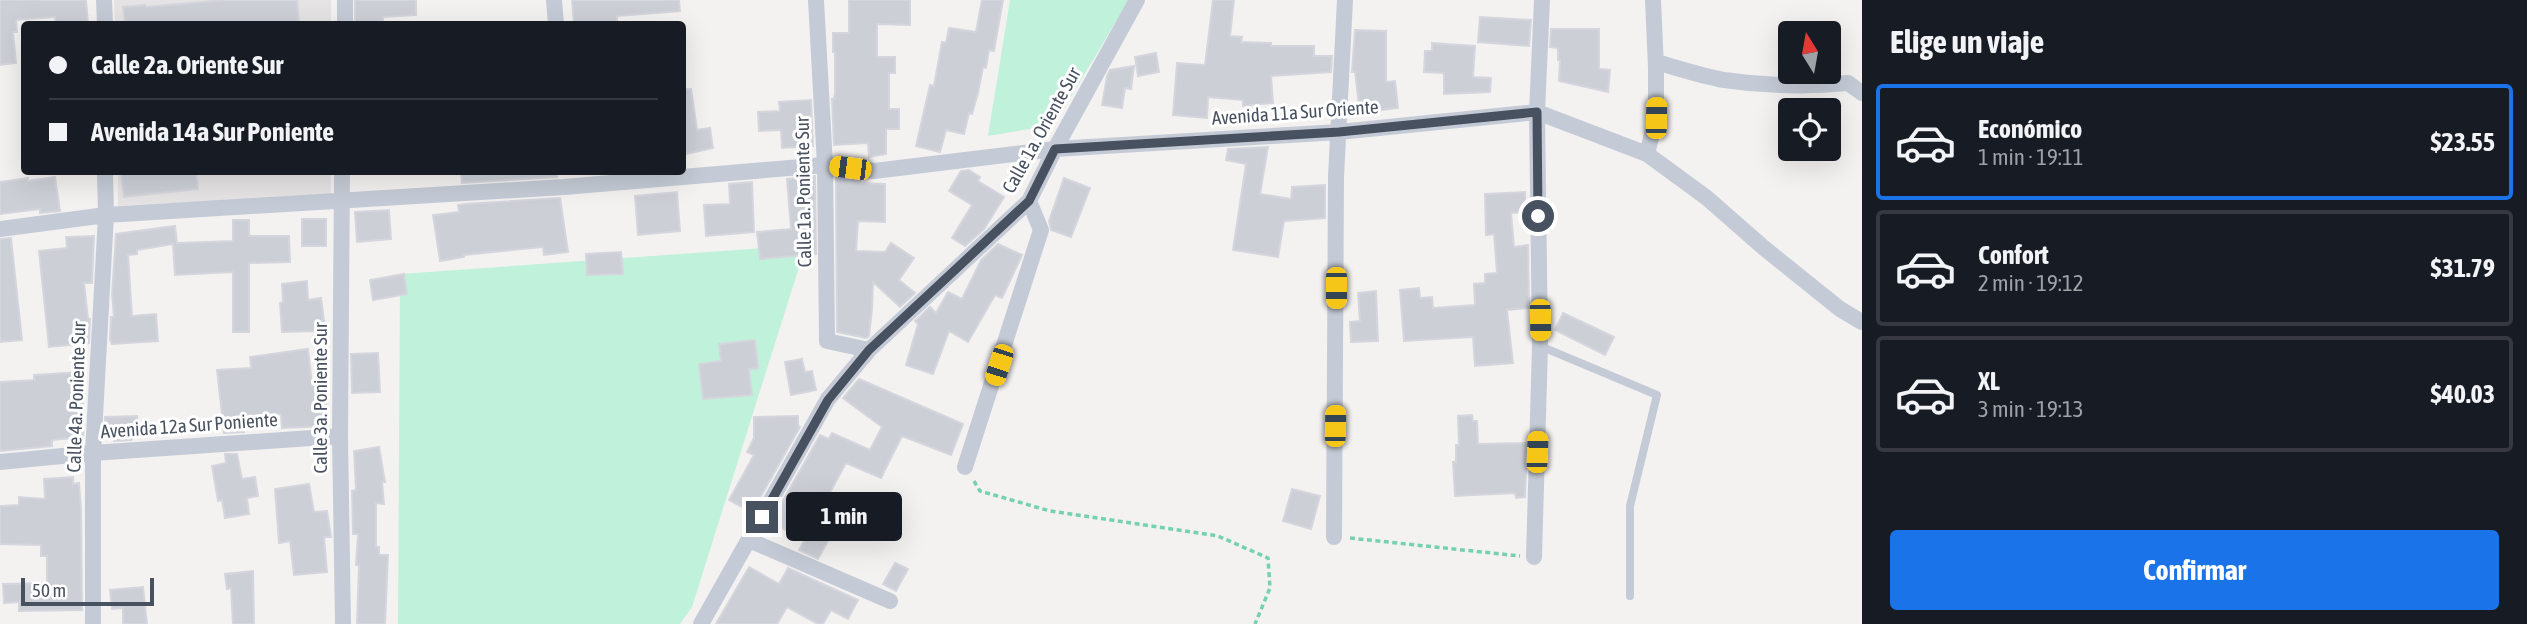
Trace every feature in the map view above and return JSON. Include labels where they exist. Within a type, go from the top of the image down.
[{"type":"street","points":[[104,0],[105,21]]},
{"type":"street","points":[[345,0],[345,21]]},
{"type":"street","points":[[554,0],[556,21]]},
{"type":"street","name":"Calle 1a. Poniente Sur","points":[[816,0],[825,165],[827,341],[869,350]]},
{"type":"street","name":"Calle 1a. Oriente Sur","points":[[701,624],[828,400],[869,350],[1029,201],[1137,0]]},
{"type":"street","points":[[1334,537],[1336,177],[1345,0]]},
{"type":"street","points":[[1534,557],[1540,346],[1537,112],[1542,0]]},
{"type":"street","points":[[1647,153],[1656,118],[1653,0]]},
{"type":"street","points":[[1656,62],[1722,79],[1777,86],[1848,83],[1862,93]]},
{"type":"street","points":[[1537,112],[1647,153],[1707,198],[1808,283],[1862,322]]},
{"type":"street","name":"Avenida 11a Sur Oriente","points":[[686,172],[825,165],[874,172],[1055,149],[1339,132],[1537,112]]},
{"type":"street","name":"Calle 4a. Poniente Sur","points":[[93,624],[93,453],[106,215],[105,175]]},
{"type":"street","name":"Calle 3a. Poniente Sur","points":[[342,175],[340,436],[343,624]]},
{"type":"street","name":"Avenida 11a Sur Oriente","points":[[0,229],[106,215],[341,202],[564,179],[639,175]]},
{"type":"street","points":[[965,467],[1041,230],[1029,201]]},
{"type":"street","name":"Avenida 12a Sur Poniente","points":[[0,462],[340,436]]},
{"type":"street","points":[[749,540],[890,601]]},
{"type":"lane","points":[[1540,346],[1657,395],[1630,506],[1630,596]]},
{"type":"path","points":[[965,467],[980,491],[1050,511],[1218,536],[1268,558],[1270,588],[1255,624]]},
{"type":"path","points":[[1334,537],[1534,557]]},
{"type":"shaded area","points":[[114,0],[331,0],[331,21],[115,21]]},
{"type":"shaded area","points":[[118,175],[331,175],[331,195],[118,206]]},
{"type":"green space","points":[[1010,0],[1129,0],[1054,125],[988,136]]},
{"type":"green space","points":[[806,245],[692,607],[680,624],[398,624],[400,274]]},
{"type":"building","points":[[0,0],[86,0],[88,21],[56,21],[55,17],[16,20],[17,32],[13,32],[16,63],[0,65]]},
{"type":"building","points":[[223,0],[297,0],[299,21],[125,21],[123,7]]},
{"type":"building","points":[[355,0],[416,0],[416,15],[383,17],[383,21],[355,21]]},
{"type":"building","points":[[572,0],[679,0],[680,11],[617,16],[617,21],[574,21]]},
{"type":"building","points":[[849,0],[910,0],[910,25],[877,24],[877,57],[895,57],[895,73],[889,73],[889,109],[899,109],[899,129],[886,129],[886,154],[869,157],[868,143],[834,145],[833,33],[849,33]]},
{"type":"building","points":[[982,0],[1003,0],[994,51],[989,50],[986,68],[983,67],[978,93],[964,134],[946,130],[940,152],[916,146],[930,85],[934,86],[942,42],[946,43],[949,28],[976,32]]},
{"type":"building","points":[[1213,0],[1234,0],[1230,36],[1242,37],[1241,42],[1271,43],[1271,46],[1314,46],[1314,56],[1332,56],[1331,72],[1271,76],[1273,103],[1243,106],[1243,100],[1208,97],[1207,118],[1173,115],[1177,63],[1205,65]]},
{"type":"building","points":[[1480,17],[1531,20],[1529,46],[1478,42]]},
{"type":"building","points":[[1551,29],[1599,29],[1599,69],[1610,70],[1608,92],[1559,81],[1560,60],[1558,48],[1550,47]]},
{"type":"building","points":[[1355,30],[1386,31],[1386,82],[1395,81],[1398,108],[1360,113],[1355,72],[1352,72]]},
{"type":"building","points":[[1432,43],[1475,46],[1473,77],[1491,78],[1490,92],[1444,94],[1444,73],[1424,72],[1425,51],[1432,51]]},
{"type":"building","points":[[1156,53],[1159,72],[1138,76],[1135,57]]},
{"type":"building","points":[[1134,66],[1131,89],[1125,88],[1122,108],[1102,105],[1110,70]]},
{"type":"building","points":[[686,89],[691,89],[697,130],[710,128],[713,148],[686,154]]},
{"type":"building","points":[[811,100],[813,146],[782,148],[781,130],[759,131],[758,112],[780,111],[779,102]]},
{"type":"building","points":[[1268,147],[1260,194],[1291,199],[1292,187],[1325,185],[1325,218],[1284,221],[1278,257],[1233,250],[1246,164],[1226,160],[1228,149]]},
{"type":"building","points":[[969,170],[980,177],[978,181],[1004,197],[984,229],[965,246],[952,238],[972,205],[949,191],[961,171]]},
{"type":"building","points":[[121,175],[196,175],[198,189],[124,197]]},
{"type":"building","points":[[461,175],[557,175],[557,177],[462,183]]},
{"type":"building","points":[[815,176],[816,254],[760,259],[757,232],[791,229],[787,179]]},
{"type":"building","points":[[55,177],[60,211],[40,213],[40,209],[0,214],[0,182]]},
{"type":"building","points":[[836,177],[860,180],[860,183],[885,184],[885,222],[858,221],[856,251],[885,252],[891,243],[914,258],[899,280],[915,293],[900,307],[873,282],[869,336],[866,338],[837,332]]},
{"type":"building","points":[[1064,178],[1090,188],[1071,237],[1051,230],[1049,221]]},
{"type":"building","points":[[752,182],[754,232],[706,236],[704,205],[730,204],[729,184]]},
{"type":"building","points":[[677,192],[680,231],[638,235],[635,196]]},
{"type":"building","points":[[1525,192],[1526,212],[1511,213],[1514,247],[1528,245],[1529,308],[1507,310],[1513,363],[1475,366],[1473,337],[1404,341],[1400,290],[1419,288],[1420,298],[1432,297],[1433,308],[1475,305],[1474,284],[1485,283],[1485,274],[1497,273],[1494,234],[1486,235],[1485,194]]},
{"type":"building","points":[[560,198],[568,252],[544,255],[543,247],[464,255],[440,261],[433,215],[459,212],[458,205],[465,204]]},
{"type":"building","points":[[389,210],[391,239],[357,242],[355,212]]},
{"type":"building","points":[[302,219],[326,219],[326,246],[302,246]]},
{"type":"building","points":[[233,220],[249,220],[249,236],[289,236],[290,262],[249,263],[249,332],[233,332],[233,272],[175,275],[173,244],[137,250],[137,254],[128,255],[132,316],[156,314],[158,341],[112,344],[110,340],[111,317],[114,317],[112,295],[116,234],[175,226],[177,243],[233,241]]},
{"type":"building","points":[[94,236],[92,283],[84,283],[90,319],[89,343],[49,347],[39,251],[67,248],[66,237]]},
{"type":"building","points":[[11,238],[22,340],[0,342],[0,239]]},
{"type":"building","points":[[998,244],[1022,255],[1002,298],[995,295],[968,342],[949,331],[933,374],[906,365],[918,324],[915,321],[930,307],[936,313],[948,292],[962,299],[981,260]]},
{"type":"building","points":[[621,252],[623,274],[587,275],[586,254]]},
{"type":"building","points":[[404,274],[407,294],[373,300],[370,280]]},
{"type":"building","points":[[307,281],[308,300],[321,298],[324,321],[319,322],[320,331],[282,332],[282,284]]},
{"type":"building","points":[[1376,291],[1378,341],[1351,342],[1350,322],[1360,321],[1358,293]]},
{"type":"building","points":[[1563,313],[1614,337],[1605,355],[1555,330]]},
{"type":"building","points":[[755,340],[758,368],[749,369],[752,395],[703,399],[699,364],[721,361],[719,344]]},
{"type":"building","points":[[308,349],[312,385],[315,385],[315,391],[325,390],[328,426],[282,428],[281,414],[244,416],[244,432],[224,433],[217,370],[251,368],[250,357]]},
{"type":"building","points":[[378,353],[380,392],[352,393],[351,354]]},
{"type":"building","points":[[802,359],[805,372],[812,371],[816,390],[791,395],[785,362]]},
{"type":"building","points":[[80,372],[83,437],[52,440],[52,446],[0,451],[0,382],[34,380],[34,375]]},
{"type":"building","points":[[859,379],[963,424],[951,455],[902,436],[881,478],[846,463],[828,496],[847,506],[818,559],[799,550],[804,541],[771,522],[820,435],[829,439],[832,433],[870,450],[882,427],[843,398]]},
{"type":"building","points":[[1472,415],[1473,421],[1477,421],[1478,444],[1527,443],[1525,497],[1516,498],[1515,493],[1455,496],[1453,462],[1456,462],[1456,445],[1459,445],[1458,416]]},
{"type":"building","points":[[137,416],[137,434],[131,440],[114,441],[113,430],[105,430],[105,417]]},
{"type":"building","points":[[798,416],[800,427],[752,512],[729,500],[754,455],[747,452],[754,438],[754,417]]},
{"type":"building","points":[[379,447],[385,482],[382,482],[384,504],[376,503],[376,547],[379,547],[379,555],[388,555],[385,624],[357,624],[359,565],[356,565],[358,534],[353,534],[352,491],[356,490],[354,451]]},
{"type":"building","points":[[225,454],[237,454],[242,479],[255,477],[258,496],[247,498],[249,514],[225,518],[222,500],[218,501],[212,466],[226,463]]},
{"type":"building","points":[[73,477],[73,484],[79,483],[81,509],[82,610],[19,611],[19,602],[4,603],[3,584],[47,583],[47,556],[41,556],[41,545],[0,544],[0,506],[19,505],[19,497],[45,499],[44,479]]},
{"type":"building","points":[[309,484],[314,512],[327,511],[331,537],[324,537],[327,572],[294,575],[290,541],[279,543],[275,489]]},
{"type":"building","points":[[1292,489],[1320,496],[1311,529],[1283,521]]},
{"type":"building","points":[[895,563],[908,569],[896,591],[883,584]]},
{"type":"building","points":[[749,567],[779,584],[788,568],[858,600],[848,619],[831,610],[823,624],[818,624],[787,607],[777,624],[716,624]]},
{"type":"building","points":[[253,571],[254,624],[233,624],[231,588],[227,589],[225,574]]},
{"type":"building","points":[[143,587],[147,624],[123,624],[123,608],[112,609],[110,590]]},
{"type":"route","points":[[762,517],[828,400],[869,350],[1029,201],[1055,149],[1339,132],[1537,112],[1538,216]]}]
